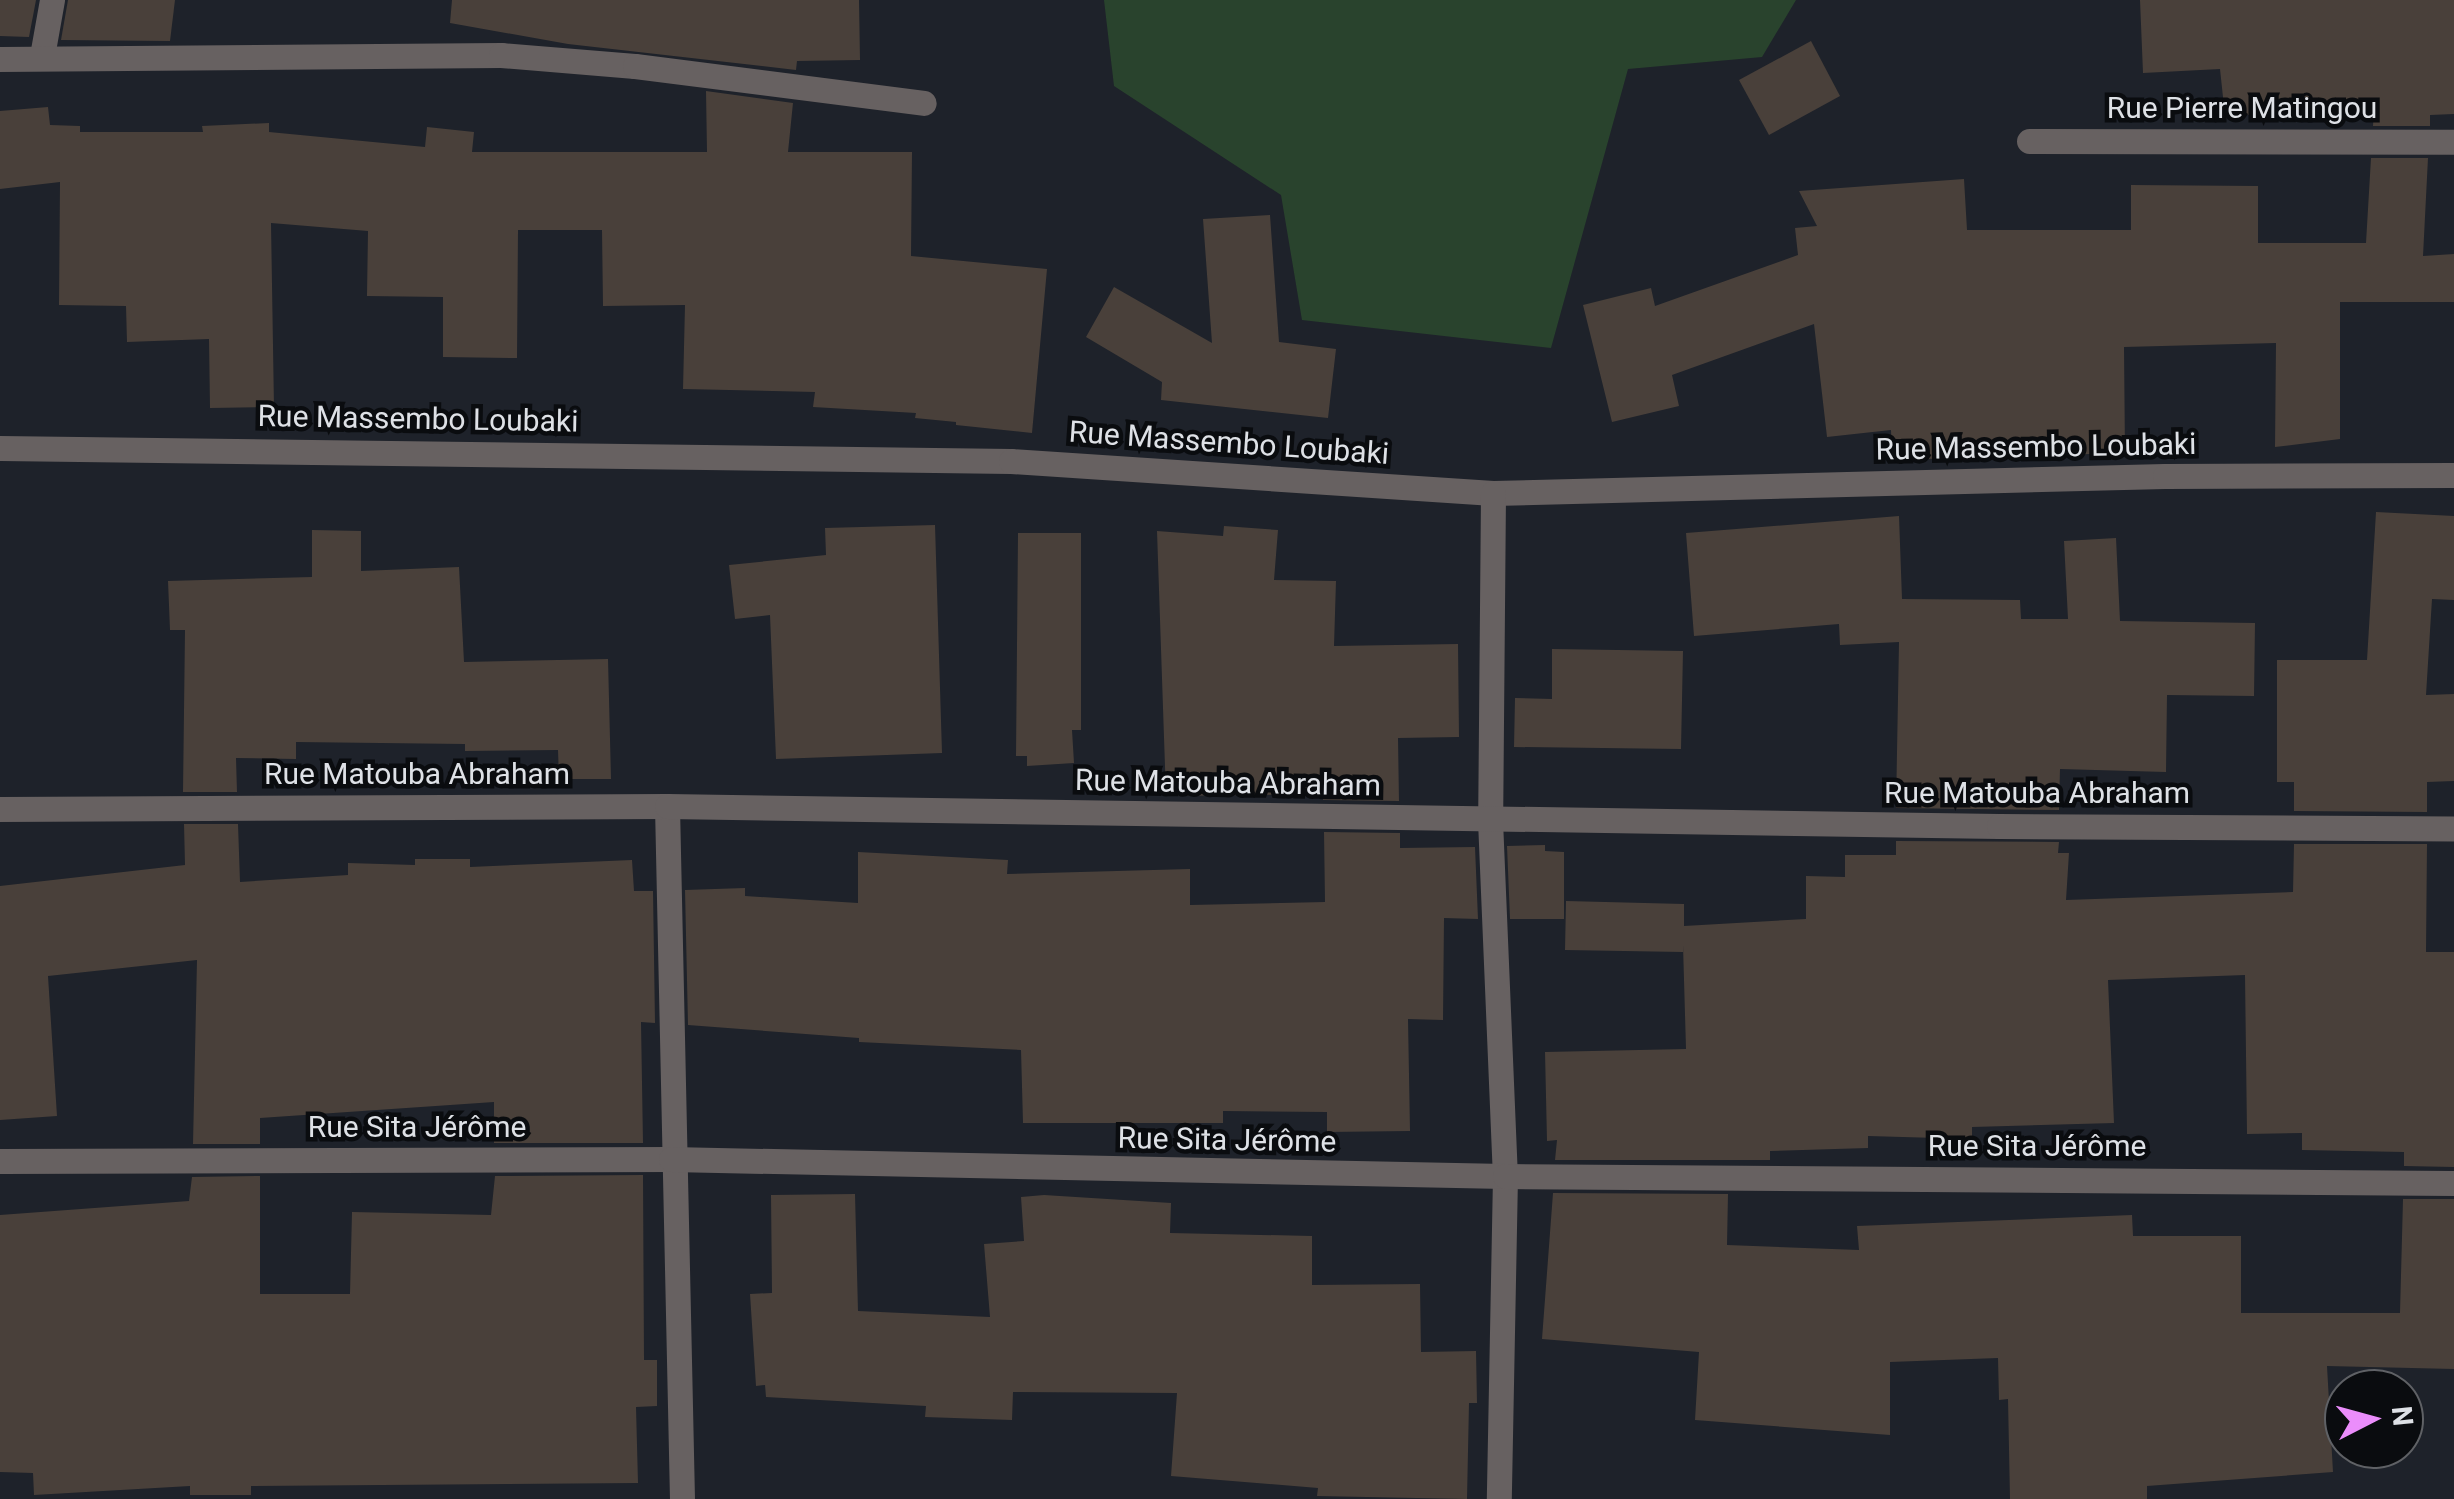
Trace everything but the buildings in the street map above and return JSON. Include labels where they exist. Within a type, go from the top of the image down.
[{"type":"street","points":[[42,56],[52,0]]},
{"type":"street","points":[[0,59],[500,56],[636,66],[924,103]]},
{"type":"street","name":"Rue Pierre Matingou","points":[[2030,141],[2454,142]]},
{"type":"street","name":"Rue Massembo Loubaki","points":[[0,448],[1011,461],[1493,493],[2165,476],[2454,475]]},
{"type":"street","points":[[1493,493],[1490,820],[1505,1176],[1499,1499]]},
{"type":"street","points":[[667,806],[671,1160],[682,1499]]},
{"type":"street","name":"Rue Matouba Abraham","points":[[0,809],[667,806],[1490,820],[2454,828]]},
{"type":"street","name":"Rue Sita Jérôme","points":[[0,1160],[671,1160],[1505,1176],[2454,1182]]},
{"type":"green space","points":[[1104,0],[1796,0],[1762,57],[1628,69],[1551,348],[1302,320],[1281,195],[1114,86]]}]
